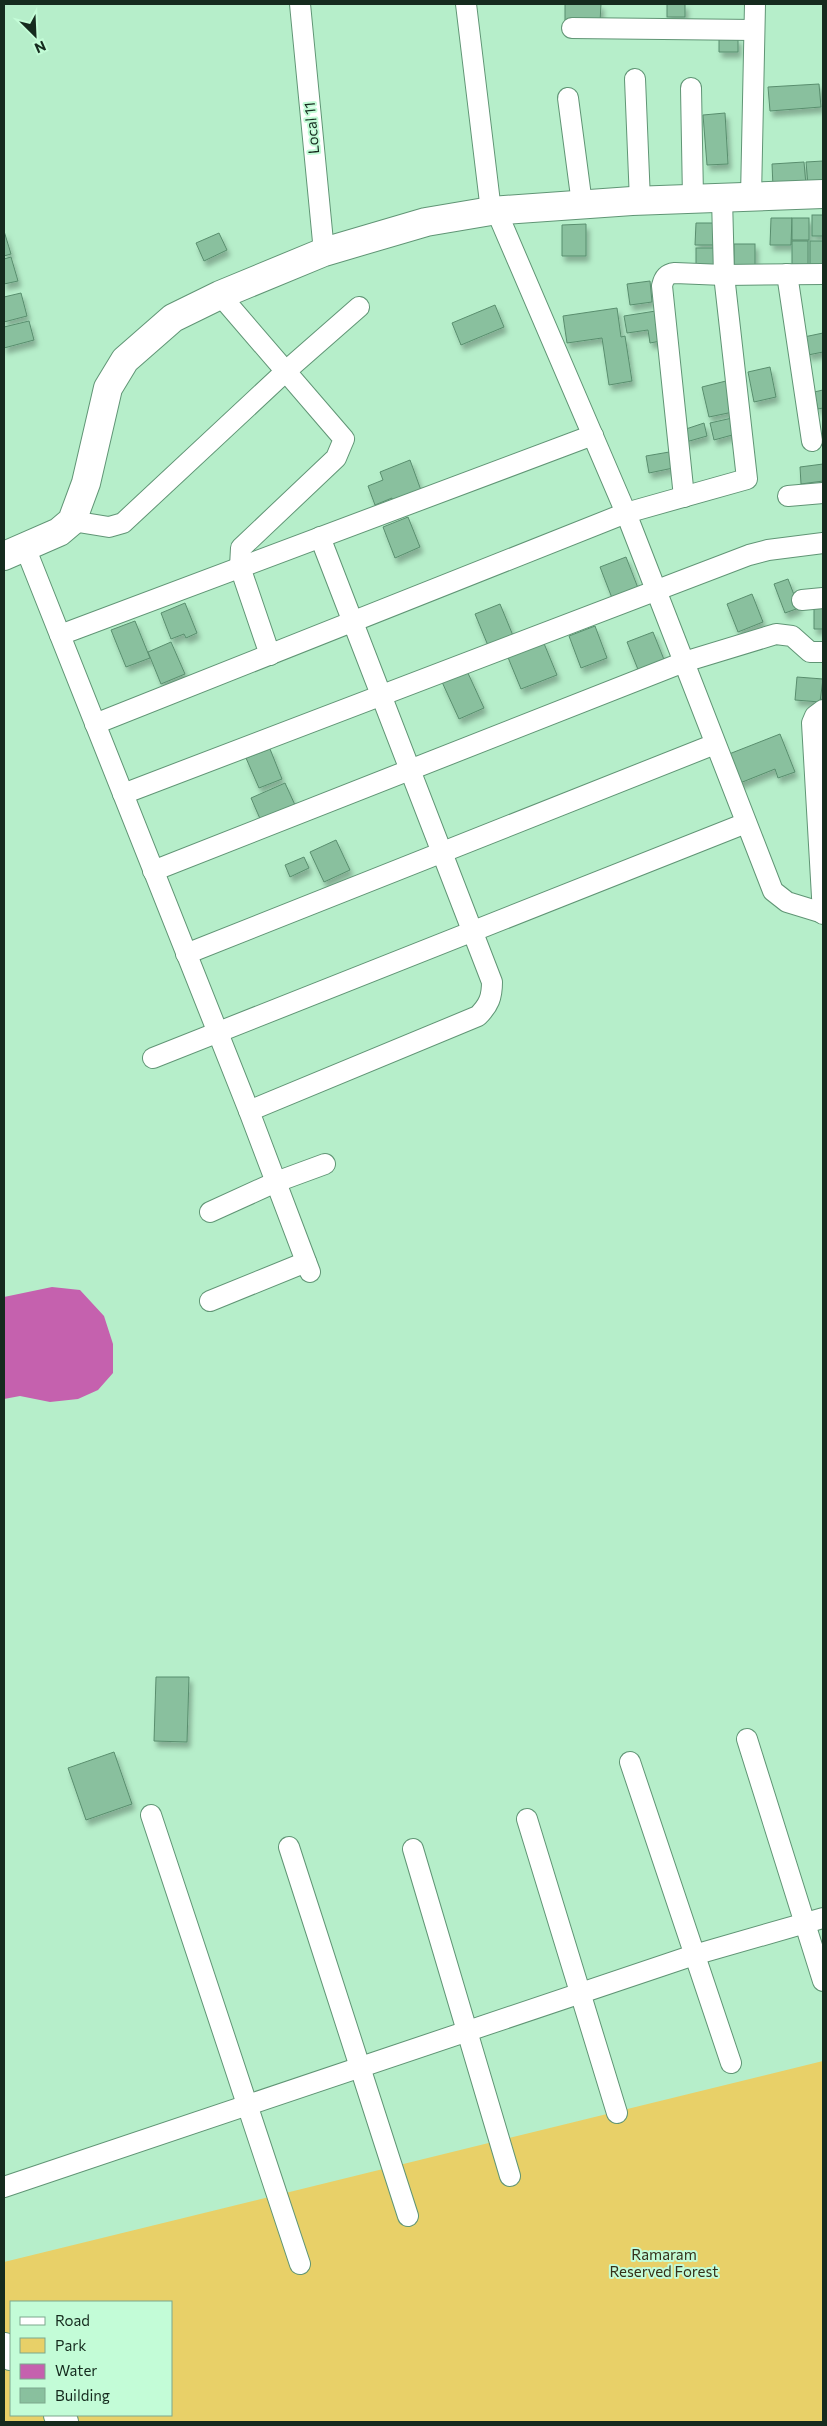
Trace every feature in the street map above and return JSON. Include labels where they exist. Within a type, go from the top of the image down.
[{"type":"street","name":"Local 11","points":[[300,4],[324,252]]},
{"type":"street","points":[[466,4],[493,210],[593,434],[626,513],[773,891],[787,902],[823,913],[812,724],[815,716],[823,710]]},
{"type":"street","points":[[751,197],[754,4]]},
{"type":"street","points":[[572,28],[754,30]]},
{"type":"street","points":[[635,78],[640,201]]},
{"type":"street","points":[[691,88],[693,198]]},
{"type":"street","points":[[568,98],[582,204]]},
{"type":"street","points":[[210,1301],[308,1267],[249,1111],[60,635],[14,552],[59,532],[72,522],[86,483],[108,388],[125,360],[173,318],[220,294],[324,252],[426,222],[493,210],[693,198],[823,194]]},
{"type":"street","points":[[95,724],[626,513],[745,480],[748,476],[724,275],[722,198]]},
{"type":"street","points":[[684,497],[662,286],[663,279],[668,274],[823,274]]},
{"type":"street","points":[[787,274],[812,441]]},
{"type":"street","points":[[220,294],[344,439],[336,458],[241,548],[240,567],[270,655]]},
{"type":"street","points":[[72,522],[108,527],[123,523],[286,371],[359,307]]},
{"type":"street","points":[[60,635],[593,434]]},
{"type":"street","points":[[788,496],[823,493]]},
{"type":"street","points":[[249,1111],[478,1016],[488,1006],[492,995],[492,982],[473,931],[320,537]]},
{"type":"street","points":[[123,794],[749,555],[768,550],[823,542]]},
{"type":"street","points":[[802,600],[823,598]]},
{"type":"street","points":[[154,871],[684,662],[776,634],[792,636],[810,652],[823,652]]},
{"type":"street","points":[[186,954],[715,744]]},
{"type":"street","points":[[153,1058],[746,823]]},
{"type":"street","points":[[210,1212],[276,1182],[326,1164]]},
{"type":"street","points":[[747,1739],[814,1920],[823,1981]]},
{"type":"street","points":[[630,1762],[731,2063]]},
{"type":"street","points":[[151,1815],[300,2264]]},
{"type":"street","points":[[527,1819],[617,2113]]},
{"type":"street","points":[[289,1847],[408,2216]]},
{"type":"street","points":[[413,1849],[510,2176]]},
{"type":"street","points":[[4,2187],[694,1955],[814,1920]]},
{"type":"green space","name":"Ramaram Reserved Forest","points":[[823,2061],[823,2422],[4,2422],[4,2262]]},
{"type":"water","points":[[52,1287],[80,1290],[104,1316],[113,1344],[113,1373],[98,1390],[78,1399],[50,1402],[20,1396],[4,1399],[4,1297]]},
{"type":"building","points":[[565,4],[601,4],[600,22],[565,21]]},
{"type":"building","points":[[667,4],[685,4],[685,17],[667,17]]},
{"type":"building","points":[[738,38],[738,52],[719,52],[719,39]]},
{"type":"building","points":[[819,84],[821,107],[770,111],[768,87]]},
{"type":"building","points":[[725,113],[728,164],[707,165],[703,115]]},
{"type":"building","points":[[823,161],[823,184],[808,185],[806,162]]},
{"type":"building","points":[[804,162],[806,185],[773,187],[772,164]]},
{"type":"building","points":[[812,215],[823,215],[823,236],[812,236]]},
{"type":"building","points":[[771,218],[792,218],[791,245],[770,245]]},
{"type":"building","points":[[792,218],[809,218],[809,240],[792,240]]},
{"type":"building","points":[[696,223],[721,223],[720,245],[695,245]]},
{"type":"building","points":[[586,224],[586,256],[562,256],[562,225]]},
{"type":"building","points":[[4,231],[11,254],[4,256]]},
{"type":"building","points":[[219,233],[227,250],[204,261],[196,243]]},
{"type":"building","points":[[792,241],[808,241],[808,268],[792,268]]},
{"type":"building","points":[[810,241],[823,241],[823,268],[810,268]]},
{"type":"building","points":[[734,244],[755,244],[755,270],[734,270]]},
{"type":"building","points":[[696,248],[720,248],[720,271],[696,271]]},
{"type":"building","points":[[11,257],[18,281],[4,284],[4,259]]},
{"type":"building","points":[[650,281],[652,302],[630,305],[627,284]]},
{"type":"building","points":[[21,293],[27,316],[4,322],[4,297]]},
{"type":"building","points":[[495,305],[504,327],[461,345],[452,323]]},
{"type":"building","points":[[617,308],[621,337],[625,336],[632,381],[609,385],[602,338],[567,343],[563,316]]},
{"type":"building","points":[[662,310],[666,340],[650,343],[648,330],[627,333],[624,316]]},
{"type":"building","points":[[29,321],[34,340],[4,348],[4,327]]},
{"type":"building","points":[[823,333],[823,352],[808,355],[804,337]]},
{"type":"building","points":[[770,367],[776,397],[754,402],[748,372]]},
{"type":"building","points":[[726,381],[733,412],[709,417],[702,387]]},
{"type":"building","points":[[823,390],[823,408],[818,409],[814,392]]},
{"type":"building","points":[[732,418],[736,434],[714,440],[710,423]]},
{"type":"building","points":[[704,423],[707,436],[686,442],[683,430]]},
{"type":"building","points":[[675,451],[678,467],[649,473],[646,456]]},
{"type":"building","points":[[410,460],[422,493],[394,503],[392,498],[375,505],[368,486],[383,480],[380,472]]},
{"type":"building","points":[[823,464],[823,481],[801,484],[800,467]]},
{"type":"building","points":[[408,517],[420,547],[395,558],[383,527]]},
{"type":"building","points":[[626,557],[638,588],[612,598],[600,567]]},
{"type":"building","points":[[788,579],[799,608],[785,613],[774,584]]},
{"type":"building","points":[[752,594],[763,622],[738,632],[727,604]]},
{"type":"building","points":[[185,603],[197,633],[186,638],[184,634],[171,639],[161,613]]},
{"type":"building","points":[[500,604],[514,638],[489,648],[475,614]]},
{"type":"building","points":[[823,604],[823,629],[814,629],[814,605]]},
{"type":"building","points":[[135,621],[150,658],[126,667],[111,630]]},
{"type":"building","points":[[595,626],[607,658],[581,668],[569,636]]},
{"type":"building","points":[[653,632],[665,662],[639,672],[627,642]]},
{"type":"building","points":[[543,641],[557,675],[521,689],[507,655]]},
{"type":"building","points":[[171,642],[185,674],[161,684],[148,652]]},
{"type":"building","points":[[467,671],[484,708],[459,719],[442,682]]},
{"type":"building","points":[[797,677],[823,679],[820,702],[795,700]]},
{"type":"building","points":[[780,734],[795,772],[778,778],[775,769],[735,785],[724,756]]},
{"type":"building","points":[[270,749],[282,779],[259,788],[246,758]]},
{"type":"building","points":[[285,783],[295,805],[261,821],[251,798]]},
{"type":"building","points":[[336,840],[350,870],[324,882],[310,852]]},
{"type":"building","points":[[304,857],[309,868],[290,877],[285,865]]},
{"type":"building","points":[[156,1677],[189,1677],[187,1742],[154,1741]]},
{"type":"building","points":[[114,1752],[132,1804],[86,1820],[68,1768]]}]
